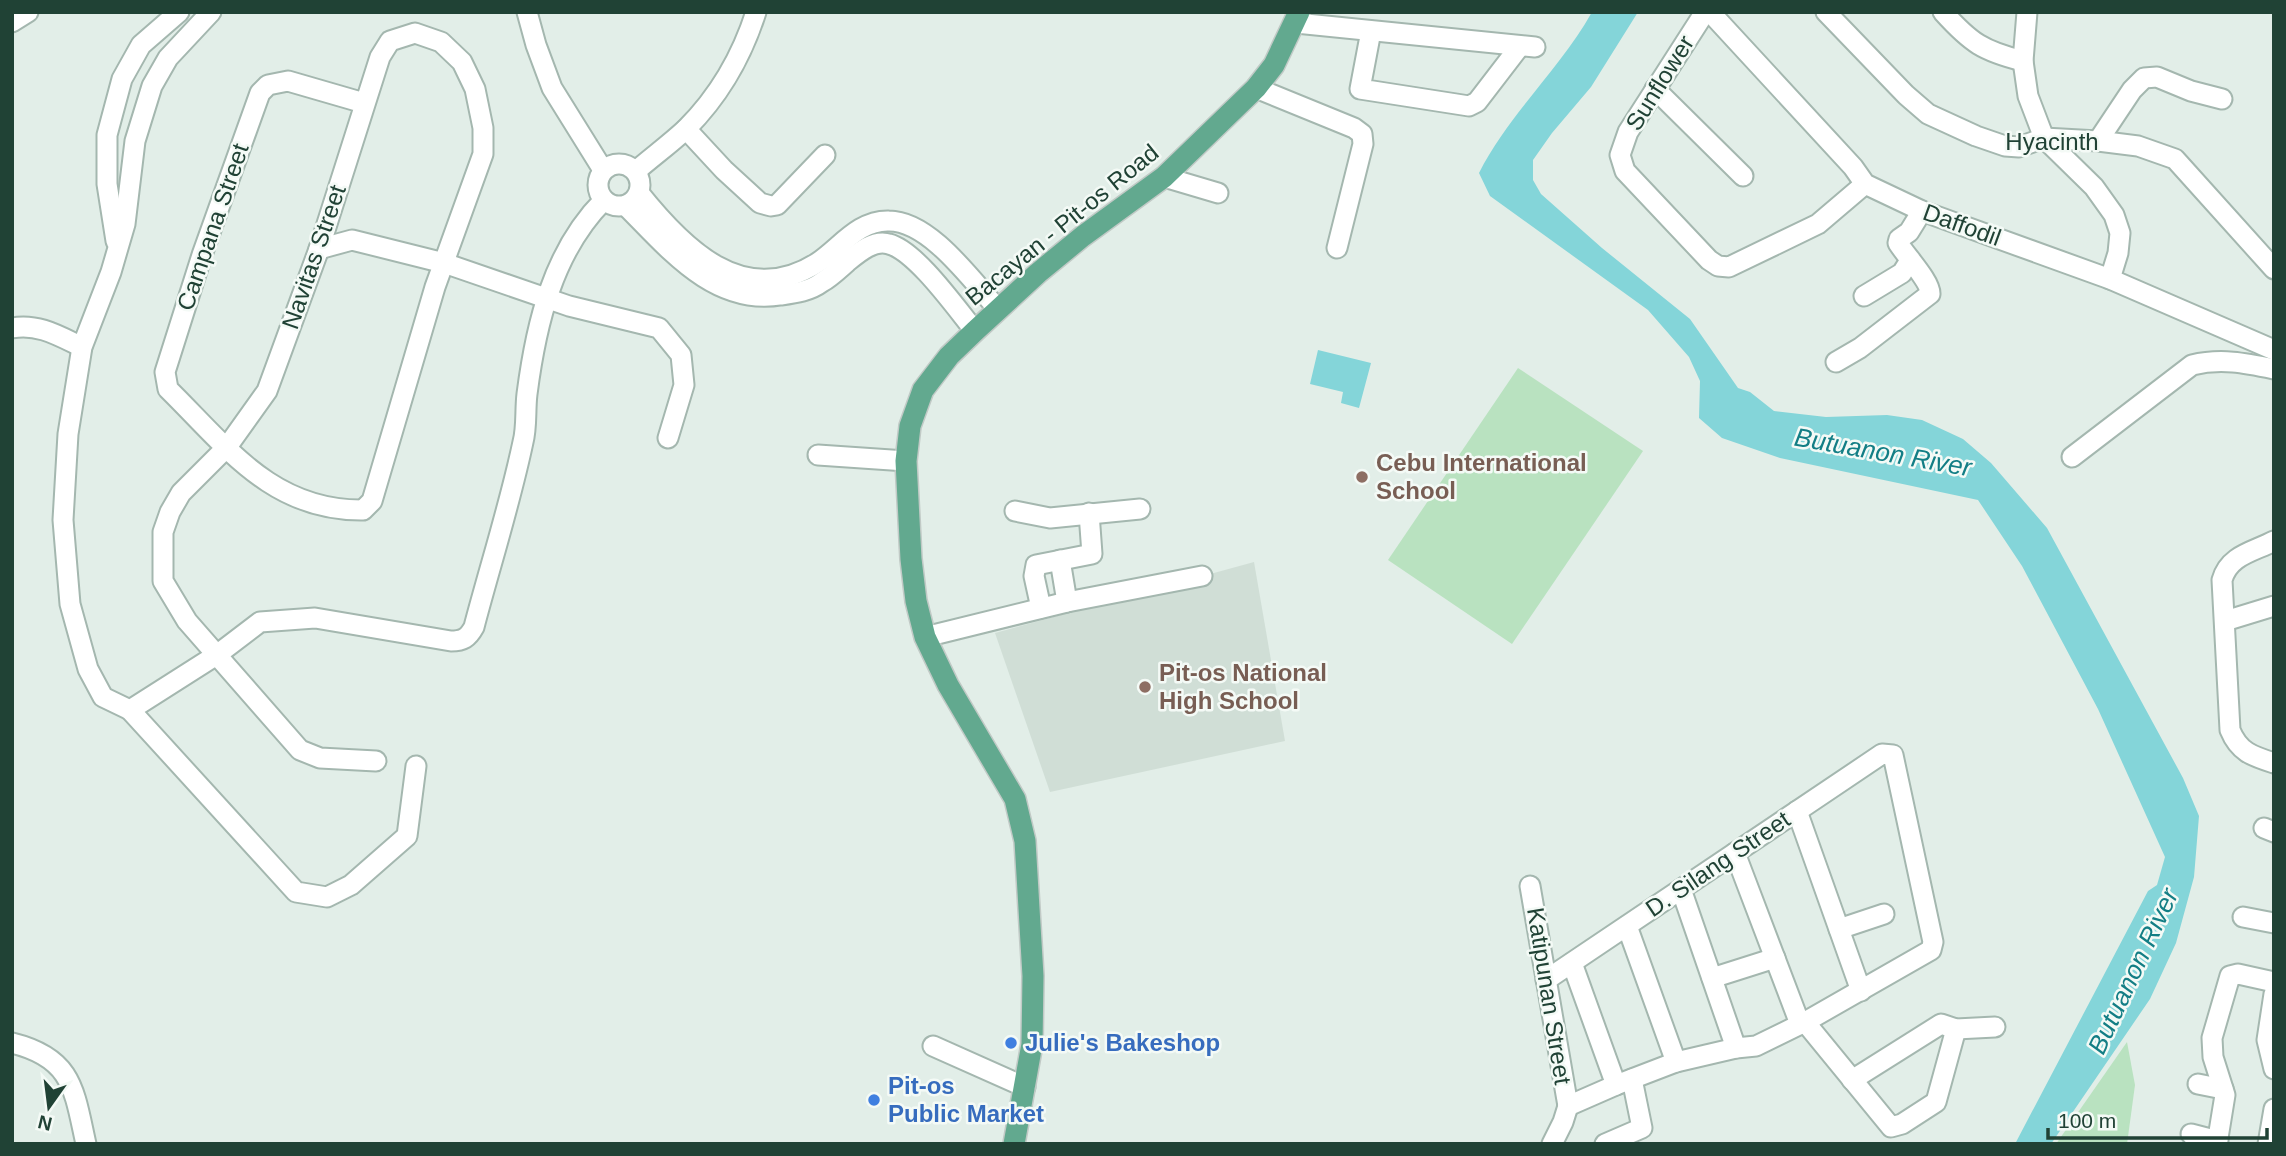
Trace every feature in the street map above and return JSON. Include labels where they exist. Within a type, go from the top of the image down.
[{"type":"main road","name":"Bacayan - Pit-os Road","points":[[1014,1144],[1032,1044],[1033,976],[1025,841],[1015,799],[948,685],[925,637],[916,601],[911,559],[906,461],[910,426],[923,390],[949,356],[998,309],[1083,236],[1164,177],[1256,88],[1274,65],[1298,18]]},
{"type":"street","points":[[12,22],[28,12]]},
{"type":"street","points":[[117,252],[107,184],[107,135],[122,79],[141,45],[179,12]]},
{"type":"street","points":[[211,12],[168,58],[152,86],[135,141],[125,224],[111,272],[82,347],[68,434],[64,508],[70,604],[88,670],[103,697],[130,710],[296,892],[327,897],[351,885],[407,836],[416,766]]},
{"type":"street","points":[[527,12],[552,88],[603,170]]},
{"type":"street","points":[[636,171],[686,129],[712,99],[733,67],[756,12]]},
{"type":"street","name":"Sunflower","points":[[1704,12],[1628,132],[1620,155],[1625,171],[1709,260],[1718,266],[1729,267],[1818,224],[1865,184]]},
{"type":"street","name":"Daffodil","points":[[1710,12],[1853,167],[1865,184],[1922,211],[2110,279],[2274,350]]},
{"type":"street","name":"Hyacinth","points":[[1826,12],[1906,95],[1928,114],[1976,136],[2005,146],[2020,147],[2044,138],[2098,141],[2138,146],[2175,159],[2274,270]]},
{"type":"street","points":[[1943,12],[1968,39],[1984,49],[2024,61]]},
{"type":"street","points":[[2026,12],[2024,61],[2028,96],[2044,138],[2094,187],[2114,215],[2120,233],[2119,253],[2110,279]]},
{"type":"street","points":[[1298,18],[1371,31],[1528,46],[1477,103],[1469,106],[1360,89],[1371,31]]},
{"type":"street","name":"Navitas Street","points":[[376,761],[320,758],[300,750],[187,621],[163,581],[163,532],[181,493],[228,447],[267,391],[329,220],[380,58],[390,41],[415,33],[440,41],[462,62],[475,89],[483,128],[482,154],[444,263]]},
{"type":"street","points":[[2098,141],[2132,90],[2144,78],[2157,77],[2222,100]]},
{"type":"street","name":"Campana Street","points":[[364,103],[288,81],[268,85],[260,93],[202,255],[165,372],[168,389],[245,465],[269,484],[298,500],[362,510],[372,501],[444,263]]},
{"type":"street","points":[[1256,88],[1354,128],[1362,134],[1363,144],[1337,248]]},
{"type":"street","points":[[1655,89],[1743,176]]},
{"type":"street","points":[[686,129],[724,170],[765,206],[777,205],[825,155]]},
{"type":"street","points":[[617,163],[636,171],[640,181],[633,199],[615,206],[604,200],[598,186],[603,170],[617,163]]},
{"type":"street","points":[[1164,177],[1218,193]]},
{"type":"street","points":[[633,199],[667,228],[693,260],[726,290],[769,297],[797,293],[821,283],[868,246],[886,242],[899,247],[915,260],[975,331]]},
{"type":"street","points":[[130,710],[218,654],[260,621],[315,618],[451,641],[460,641],[469,636],[474,627],[524,439],[527,395],[547,297],[566,250],[579,229],[604,200]]},
{"type":"street","points":[[1836,362],[1860,348],[1930,294],[1929,285],[1909,262],[1898,243],[1899,239],[1909,232],[1922,211]]},
{"type":"street","points":[[329,220],[352,240],[444,263],[569,306],[659,328],[681,355],[684,384],[668,438]]},
{"type":"street","points":[[693,260],[732,273],[761,279],[778,278],[817,263],[868,225],[890,221],[910,226],[933,239],[998,309]]},
{"type":"street","points":[[915,260],[933,239]]},
{"type":"street","points":[[319,249],[352,240]]},
{"type":"street","points":[[1864,296],[1902,273],[1909,262]]},
{"type":"street","points":[[12,328],[35,327],[82,347]]},
{"type":"street","points":[[2072,457],[2192,365],[2210,360],[2228,360],[2274,369]]},
{"type":"street","points":[[818,455],[906,461]]},
{"type":"street","points":[[1015,511],[1050,518],[1140,509]]},
{"type":"street","points":[[1041,608],[1034,576],[1036,565],[1092,554],[1089,513]]},
{"type":"street","points":[[2274,541],[2235,558],[2225,568],[2222,580],[2230,730],[2236,744],[2254,756],[2274,763]]},
{"type":"street","points":[[1060,560],[1067,602]]},
{"type":"street","points":[[925,637],[1067,602],[1202,576]]},
{"type":"street","points":[[2225,621],[2274,606]]},
{"type":"street","name":"D. Silang Street","points":[[1546,981],[1882,754],[1893,755],[1933,948],[1861,991]]},
{"type":"street","points":[[1552,1144],[1568,1107],[1676,1062],[1756,1046],[1861,991],[1797,811]]},
{"type":"street","points":[[1735,853],[1803,1023],[1891,1127],[1902,1124],[1936,1102],[1956,1029]]},
{"type":"street","name":"Katipunan Street","points":[[1530,886],[1568,1107]]},
{"type":"street","points":[[1681,889],[1736,1048]]},
{"type":"street","points":[[1839,929],[1884,914]]},
{"type":"street","points":[[2243,917],[2274,923]]},
{"type":"street","points":[[1627,926],[1676,1062]]},
{"type":"street","points":[[1712,978],[1775,958]]},
{"type":"street","points":[[1572,963],[1642,1128],[1605,1144]]},
{"type":"street","points":[[2191,1134],[2217,1142],[2225,1096],[2213,1057],[2212,1038],[2230,976],[2238,974],[2274,982]]},
{"type":"street","points":[[2274,994],[2267,1040],[2274,1069]]},
{"type":"street","points":[[1852,1080],[1941,1024],[1956,1029],[1995,1027]]},
{"type":"street","points":[[12,1043],[31,1048],[64,1070],[70,1080],[86,1144]]},
{"type":"street","points":[[933,1046],[1025,1087]]},
{"type":"street","points":[[2198,1084],[2223,1088]]},
{"type":"street","points":[[2268,1144],[2274,1109]]},
{"type":"shaded area","name":"Pit-os National High School","points":[[1254,562],[1285,741],[1050,792],[995,633]]},
{"type":"green space","points":[[1518,368],[1643,451],[1512,644],[1388,560]]},
{"type":"green space","points":[[2127,1042],[2135,1085],[2127,1144],[2056,1144]]},
{"type":"water","name":"Butuanon River","points":[[1592,12],[1638,12],[1591,87],[1533,160],[1533,180],[1541,194],[1602,248],[1690,319],[1738,388],[1750,392],[1774,411],[1826,417],[1887,415],[1922,420],[1963,439],[1991,463],[2047,528],[2183,778],[2199,816],[2194,877],[2176,943],[2150,999],[2051,1144],[2015,1144],[2148,891],[2157,885],[2165,857],[2098,709],[2022,566],[1978,500],[1780,458],[1722,438],[1699,418],[1700,381],[1689,357],[1648,310],[1490,196],[1479,173],[1491,151],[1565,53]]},
{"type":"water","points":[[1318,350],[1371,363],[1359,408],[1341,403],[1343,392],[1310,384]]},
{"type":"place","name":"Cebu International School","points":[[1362,477]]},
{"type":"place","name":"Pit-os National High School","points":[[1145,687]]},
{"type":"place","name":"Julie's Bakeshop","points":[[1011,1043]]},
{"type":"place","name":"Pit-os Public Market","points":[[874,1100]]}]
